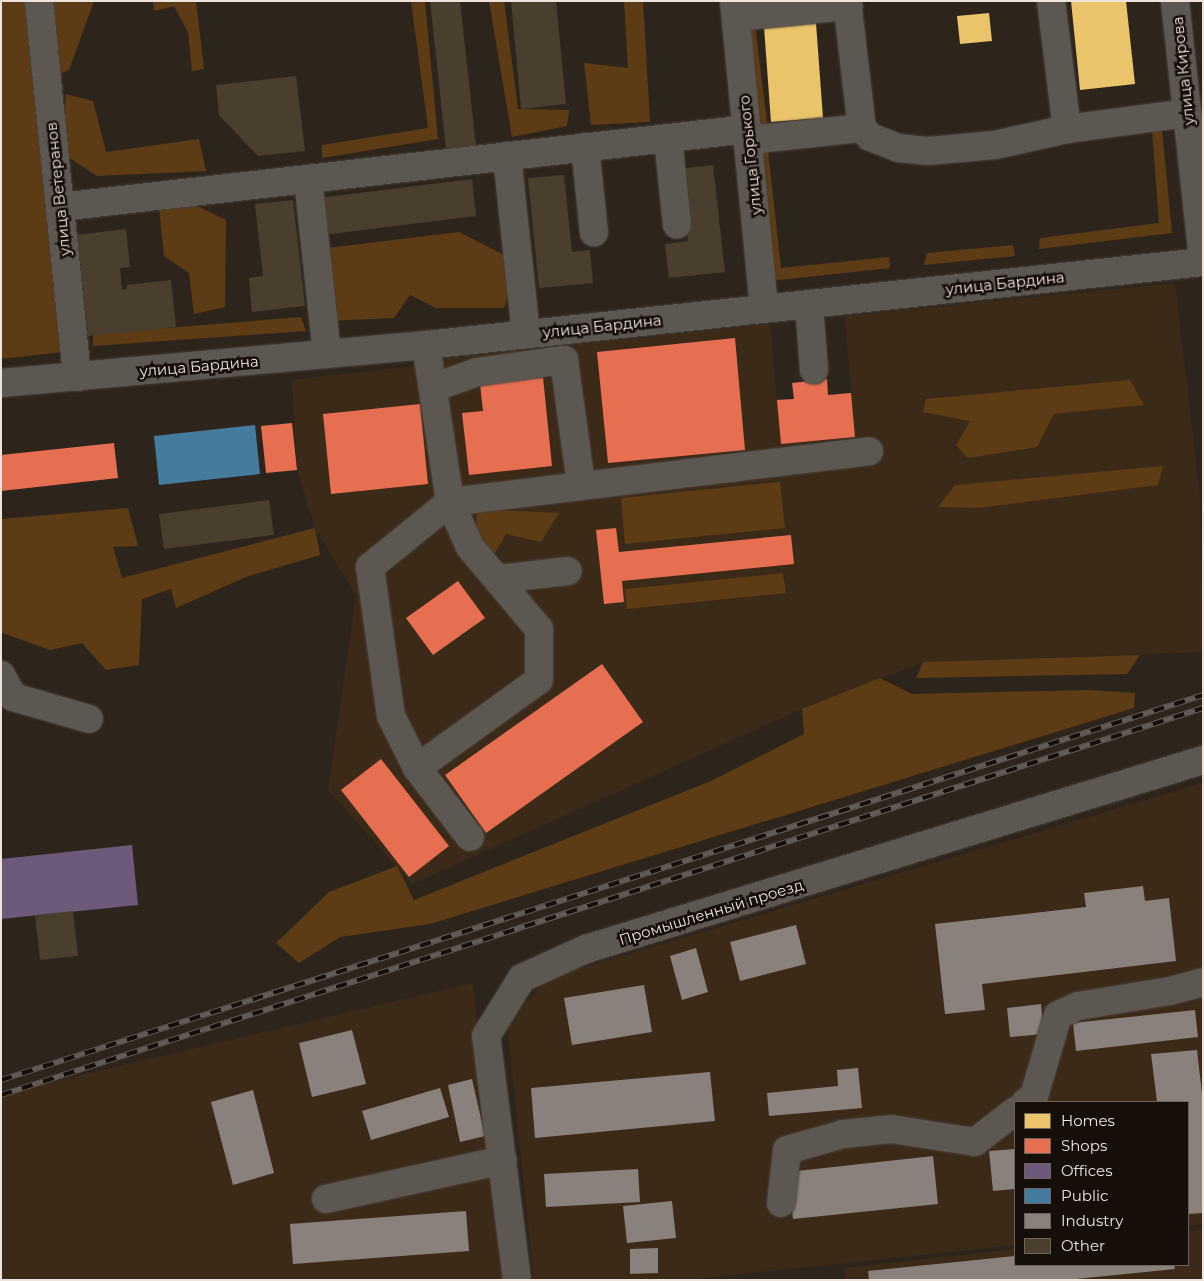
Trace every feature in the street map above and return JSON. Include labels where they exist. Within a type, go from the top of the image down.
[{"type":"street","name":"улица Ветеранов","points":[[39,1],[77,377]]},
{"type":"street","points":[[1051,1],[1067,129]]},
{"type":"street","name":"улица Кирова","points":[[1175,1],[1192,51],[1193,126],[1203,260]]},
{"type":"street","points":[[735,9],[847,4],[862,128],[870,137],[898,148],[928,151],[995,145],[1067,129],[1193,126]]},
{"type":"street","name":"улица Горького","points":[[735,9],[764,309]]},
{"type":"street","points":[[60,207],[668,138],[862,128]]},
{"type":"street","points":[[668,138],[677,225]]},
{"type":"street","points":[[585,147],[594,234]]},
{"type":"street","points":[[507,156],[526,334]]},
{"type":"street","points":[[308,179],[328,354]]},
{"type":"street","name":"улица Бардина","points":[[1,383],[328,354],[526,334],[1203,260]]},
{"type":"street","points":[[809,304],[814,370]]},
{"type":"street","points":[[417,768],[539,680],[539,629],[470,547],[450,502],[426,344]]},
{"type":"street","points":[[432,388],[477,372],[564,360],[581,484]]},
{"type":"street","points":[[470,837],[417,768],[391,716],[370,567],[450,502],[581,484],[870,451]]},
{"type":"street","points":[[497,579],[568,571]]},
{"type":"street","points":[[1,675],[12,697],[89,719]]},
{"type":"street","name":"Промышленный проезд","points":[[517,1280],[486,1036],[522,978],[586,949],[1203,760]]},
{"type":"street","points":[[1027,1101],[1034,1096],[1058,1016],[1078,1006],[1170,991],[1203,982]]},
{"type":"street","points":[[781,1203],[787,1150],[843,1134],[891,1129],[975,1142],[1014,1112]]},
{"type":"street","points":[[326,1199],[503,1160]]},
{"type":"shaded area","points":[[1,1],[28,1],[63,352],[1,359]]},
{"type":"shaded area","points":[[50,1],[94,1],[69,70],[60,74]]},
{"type":"shaded area","points":[[153,1],[196,1],[204,69],[192,71],[188,32],[174,6],[154,11]]},
{"type":"shaded area","points":[[411,1],[425,1],[438,139],[322,158],[322,145],[428,128]]},
{"type":"shaded area","points":[[489,1],[504,1],[518,109],[569,110],[567,126],[512,137]]},
{"type":"shaded area","points":[[624,1],[643,1],[650,122],[591,125],[584,63],[628,68]]},
{"type":"shaded area","points":[[741,1],[752,1],[768,130],[756,131]]},
{"type":"shaded area","points":[[66,94],[93,101],[106,152],[199,139],[206,171],[97,176],[62,153]]},
{"type":"shaded area","points":[[1162,129],[1172,233],[1039,249],[1040,238],[1159,223],[1152,130]]},
{"type":"shaded area","points":[[768,151],[781,268],[889,257],[890,268],[770,281],[759,152]]},
{"type":"shaded area","points":[[191,203],[226,220],[225,307],[194,314],[189,273],[164,256],[159,208]]},
{"type":"shaded area","points":[[459,232],[518,262],[504,308],[436,308],[410,295],[394,318],[327,321],[319,249]]},
{"type":"shaded area","points":[[1013,245],[1015,256],[924,265],[927,253]]},
{"type":"shaded area","points":[[1175,283],[1200,495],[1203,652],[923,662],[802,709],[412,884],[328,790],[356,596],[315,528],[297,470],[292,380],[414,366],[452,358],[770,324],[777,400],[851,393],[845,316]]},
{"type":"shaded area","points":[[301,317],[306,331],[93,346],[93,334]]},
{"type":"shaded area","points":[[1130,380],[1144,405],[1054,414],[1037,447],[968,458],[956,445],[970,421],[923,412],[926,399]]},
{"type":"shaded area","points":[[1163,466],[1158,485],[978,508],[938,507],[955,485]]},
{"type":"shaded area","points":[[780,482],[785,528],[625,544],[621,498]]},
{"type":"shaded area","points":[[128,508],[138,546],[113,547],[122,578],[315,528],[320,555],[246,577],[176,608],[171,589],[142,599],[139,665],[106,670],[82,643],[50,650],[2,633],[1,519]]},
{"type":"shaded area","points":[[477,509],[559,513],[541,542],[506,534],[493,556],[476,545]]},
{"type":"shaded area","points":[[783,573],[786,593],[627,609],[625,589]]},
{"type":"shaded area","points":[[1140,655],[1127,674],[916,678],[923,662]]},
{"type":"shaded area","points":[[880,678],[912,694],[1089,690],[1135,693],[1134,708],[430,924],[340,937],[299,963],[276,943],[329,892],[397,866],[414,900],[711,781],[804,734],[802,709]]},
{"type":"shaded area","points":[[1203,783],[1203,1224],[1189,1226],[1189,1101],[1014,1101],[1014,1245],[686,1280],[534,1280],[507,1024],[548,978]]},
{"type":"shaded area","points":[[473,983],[504,1280],[1,1280],[1,1094]]},
{"type":"shaded area","points":[[1203,1229],[1203,1280],[846,1280],[844,1268],[1014,1249],[1014,1266],[1189,1266],[1189,1231]]},
{"type":"building: Homes","points":[[1071,1],[1126,1],[1135,84],[1080,90]]},
{"type":"building: Homes","points":[[989,13],[992,41],[960,44],[957,16]]},
{"type":"building: Homes","points":[[816,23],[823,118],[771,122],[764,27]]},
{"type":"building: Shops","points":[[735,338],[745,450],[608,463],[597,352]]},
{"type":"building: Shops","points":[[543,377],[552,466],[469,475],[462,413],[483,411],[480,384]]},
{"type":"building: Shops","points":[[827,379],[828,395],[851,393],[855,437],[781,444],[777,400],[794,399],[792,383]]},
{"type":"building: Shops","points":[[420,404],[428,484],[331,494],[323,414]]},
{"type":"building: Shops","points":[[292,423],[297,470],[266,473],[261,426]]},
{"type":"building: Shops","points":[[114,443],[118,478],[1,491],[1,455]]},
{"type":"building: Shops","points":[[616,528],[619,552],[791,535],[794,564],[622,581],[624,602],[604,604],[596,530]]},
{"type":"building: Shops","points":[[458,581],[485,618],[433,655],[406,618]]},
{"type":"building: Shops","points":[[602,664],[643,722],[486,833],[445,775]]},
{"type":"building: Shops","points":[[381,759],[449,846],[409,877],[341,790]]},
{"type":"building: Offices","points":[[132,845],[138,905],[1,919],[1,859]]},
{"type":"building: Public","points":[[255,425],[260,474],[159,485],[154,436]]},
{"type":"building: Industry","points":[[1143,886],[1145,901],[1169,898],[1176,961],[982,984],[985,1010],[945,1014],[935,924],[1086,907],[1084,893]]},
{"type":"building: Industry","points":[[796,925],[806,964],[740,981],[730,942]]},
{"type":"building: Industry","points":[[696,948],[708,992],[682,1000],[670,956]]},
{"type":"building: Industry","points":[[644,985],[652,1032],[572,1045],[564,998]]},
{"type":"building: Industry","points":[[1041,1004],[1044,1034],[1010,1037],[1007,1008]]},
{"type":"building: Industry","points":[[1195,1010],[1198,1037],[1076,1051],[1073,1023]]},
{"type":"building: Industry","points":[[352,1030],[366,1084],[312,1097],[299,1043]]},
{"type":"building: Industry","points":[[1197,1050],[1203,1102],[1203,1213],[1189,1214],[1189,1101],[1157,1101],[1151,1054]]},
{"type":"building: Industry","points":[[858,1068],[862,1108],[769,1116],[767,1093],[838,1086],[837,1070]]},
{"type":"building: Industry","points":[[710,1072],[715,1121],[535,1138],[531,1088]]},
{"type":"building: Industry","points":[[472,1079],[485,1136],[460,1142],[448,1085]]},
{"type":"building: Industry","points":[[440,1088],[449,1117],[371,1140],[362,1111]]},
{"type":"building: Industry","points":[[253,1090],[274,1173],[233,1185],[211,1102]]},
{"type":"building: Industry","points":[[1014,1149],[1014,1189],[993,1191],[989,1151]]},
{"type":"building: Industry","points":[[933,1156],[938,1204],[793,1219],[788,1172]]},
{"type":"building: Industry","points":[[638,1169],[640,1202],[546,1207],[544,1174]]},
{"type":"building: Industry","points":[[672,1201],[676,1238],[627,1243],[623,1206]]},
{"type":"building: Industry","points":[[466,1211],[469,1251],[293,1264],[290,1224]]},
{"type":"building: Industry","points":[[658,1248],[658,1273],[630,1274],[630,1249]]},
{"type":"building: Industry","points":[[1014,1256],[1014,1266],[1174,1266],[1175,1269],[1066,1280],[869,1280],[868,1271]]},
{"type":"building: Other","points":[[430,1],[460,1],[476,146],[446,149]]},
{"type":"building: Other","points":[[511,1],[556,1],[566,104],[521,109]]},
{"type":"building: Other","points":[[296,76],[305,151],[258,156],[219,115],[216,85]]},
{"type":"building: Other","points":[[713,165],[725,272],[669,278],[665,244],[688,241],[680,169]]},
{"type":"building: Other","points":[[564,175],[572,252],[590,250],[593,283],[539,288],[528,178]]},
{"type":"building: Other","points":[[472,179],[476,216],[323,235],[319,198]]},
{"type":"building: Other","points":[[293,200],[305,306],[252,312],[249,278],[263,276],[255,204]]},
{"type":"building: Other","points":[[126,229],[130,267],[120,268],[122,290],[127,289],[127,285],[171,280],[176,327],[88,336],[77,235]]},
{"type":"building: Other","points":[[269,500],[274,535],[164,549],[159,514]]},
{"type":"building: Other","points":[[73,911],[78,956],[40,960],[35,915]]},
{"type":"railway","points":[[1,1080],[1203,695]]},
{"type":"railway","points":[[1,1095],[1203,708]]}]
